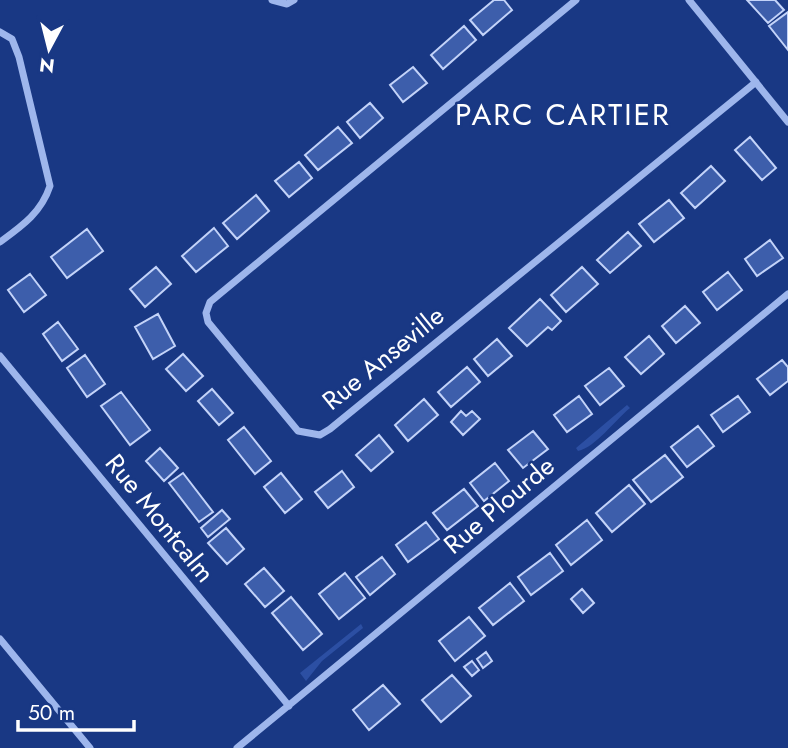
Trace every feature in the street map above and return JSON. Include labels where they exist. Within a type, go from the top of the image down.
[{"type":"street","points":[[272,0],[287,4],[294,0]]},
{"type":"street","name":"Rue Anseville","points":[[576,0],[439,110],[210,302],[206,313],[208,321],[298,431],[320,435],[330,429],[756,82]]},
{"type":"street","points":[[689,0],[788,122]]},
{"type":"street","points":[[0,32],[12,39],[19,57],[50,186],[45,201],[35,215],[0,242]]},
{"type":"street","name":"Rue Plourde","points":[[237,748],[788,294]]},
{"type":"street","name":"Rue Montcalm","points":[[0,356],[289,706]]},
{"type":"street","points":[[0,639],[90,748]]},
{"type":"shaded area","points":[[627,405],[630,408],[605,433],[585,449],[578,451],[576,448]]},
{"type":"shaded area","points":[[361,624],[363,628],[322,661],[306,681],[300,673]]},
{"type":"building","points":[[494,0],[504,0],[512,10],[483,35],[470,20]]},
{"type":"building","points":[[747,0],[775,0],[784,10],[768,23]]},
{"type":"building","points":[[788,12],[788,50],[769,26]]},
{"type":"building","points":[[464,26],[476,40],[443,69],[431,55]]},
{"type":"building","points":[[413,67],[427,83],[403,102],[390,85]]},
{"type":"building","points":[[370,103],[383,118],[360,138],[347,122]]},
{"type":"building","points":[[338,127],[352,143],[318,170],[305,155]]},
{"type":"building","points":[[750,137],[776,168],[762,180],[735,150]]},
{"type":"building","points":[[299,162],[312,178],[289,197],[275,181]]},
{"type":"building","points":[[711,166],[725,181],[695,208],[681,193]]},
{"type":"building","points":[[256,195],[269,211],[237,239],[223,223]]},
{"type":"building","points":[[669,200],[684,218],[654,242],[639,224]]},
{"type":"building","points":[[214,228],[228,246],[196,272],[182,256]]},
{"type":"building","points":[[87,229],[103,251],[67,278],[51,257]]},
{"type":"building","points":[[628,232],[641,246],[610,273],[597,260]]},
{"type":"building","points":[[770,240],[783,258],[757,276],[745,259]]},
{"type":"building","points":[[156,267],[171,284],[145,307],[130,289]]},
{"type":"building","points":[[582,267],[598,284],[566,312],[551,295]]},
{"type":"building","points":[[728,272],[742,290],[717,310],[703,292]]},
{"type":"building","points":[[30,274],[46,295],[24,312],[8,290]]},
{"type":"building","points":[[540,299],[561,321],[552,330],[548,327],[527,346],[509,328]]},
{"type":"building","points":[[685,306],[700,323],[676,343],[662,326]]},
{"type":"building","points":[[158,314],[175,346],[153,359],[135,327]]},
{"type":"building","points":[[58,322],[78,349],[62,361],[43,334]]},
{"type":"building","points":[[649,336],[664,354],[641,374],[625,357]]},
{"type":"building","points":[[497,339],[512,356],[488,376],[474,359]]},
{"type":"building","points":[[183,354],[203,376],[186,391],[166,369]]},
{"type":"building","points":[[85,355],[105,384],[87,397],[67,368]]},
{"type":"building","points":[[782,360],[788,367],[788,381],[770,395],[757,379]]},
{"type":"building","points":[[467,367],[480,382],[451,407],[438,392]]},
{"type":"building","points":[[609,368],[624,386],[600,405],[585,386]]},
{"type":"building","points":[[212,389],[233,413],[219,425],[198,401]]},
{"type":"building","points":[[121,392],[150,430],[130,445],[101,406]]},
{"type":"building","points":[[579,396],[592,414],[567,432],[554,415]]},
{"type":"building","points":[[738,396],[750,412],[723,432],[711,415]]},
{"type":"building","points":[[424,399],[438,415],[408,441],[395,425]]},
{"type":"building","points":[[461,411],[466,416],[472,411],[480,419],[463,435],[451,422]]},
{"type":"building","points":[[698,426],[714,446],[687,467],[671,447]]},
{"type":"building","points":[[244,427],[271,461],[255,474],[228,440]]},
{"type":"building","points":[[533,431],[548,449],[523,468],[508,450]]},
{"type":"building","points":[[379,435],[393,452],[371,471],[356,455]]},
{"type":"building","points":[[160,448],[178,468],[164,481],[146,461]]},
{"type":"building","points":[[665,455],[683,477],[651,502],[633,480]]},
{"type":"building","points":[[495,463],[509,481],[484,501],[470,483]]},
{"type":"building","points":[[342,471],[354,487],[328,508],[315,492]]},
{"type":"building","points":[[183,473],[213,512],[199,522],[169,483]]},
{"type":"building","points":[[281,473],[302,499],[285,513],[264,487]]},
{"type":"building","points":[[629,485],[645,504],[612,532],[596,513]]},
{"type":"building","points":[[464,489],[478,506],[447,530],[433,513]]},
{"type":"building","points":[[222,510],[230,519],[208,537],[201,528]]},
{"type":"building","points":[[587,520],[602,540],[571,565],[556,545]]},
{"type":"building","points":[[426,522],[439,539],[408,562],[396,545]]},
{"type":"building","points":[[226,528],[244,549],[227,564],[208,543]]},
{"type":"building","points":[[550,553],[563,571],[531,595],[518,577]]},
{"type":"building","points":[[382,557],[395,574],[370,595],[356,577]]},
{"type":"building","points":[[264,568],[284,591],[265,607],[245,584]]},
{"type":"building","points":[[345,573],[365,598],[339,619],[319,594]]},
{"type":"building","points":[[510,583],[524,601],[493,625],[479,608]]},
{"type":"building","points":[[582,589],[594,603],[583,613],[571,599]]},
{"type":"building","points":[[291,597],[322,634],[303,650],[272,613]]},
{"type":"building","points":[[469,617],[485,636],[455,661],[439,641]]},
{"type":"building","points":[[486,652],[492,661],[483,668],[477,659]]},
{"type":"building","points":[[472,661],[479,670],[472,676],[464,667]]},
{"type":"building","points":[[452,675],[471,696],[441,722],[422,700]]},
{"type":"building","points":[[383,685],[400,704],[369,730],[353,710]]},
{"type":"district","name":"PARC CARTIER","points":[[563,114]]}]
